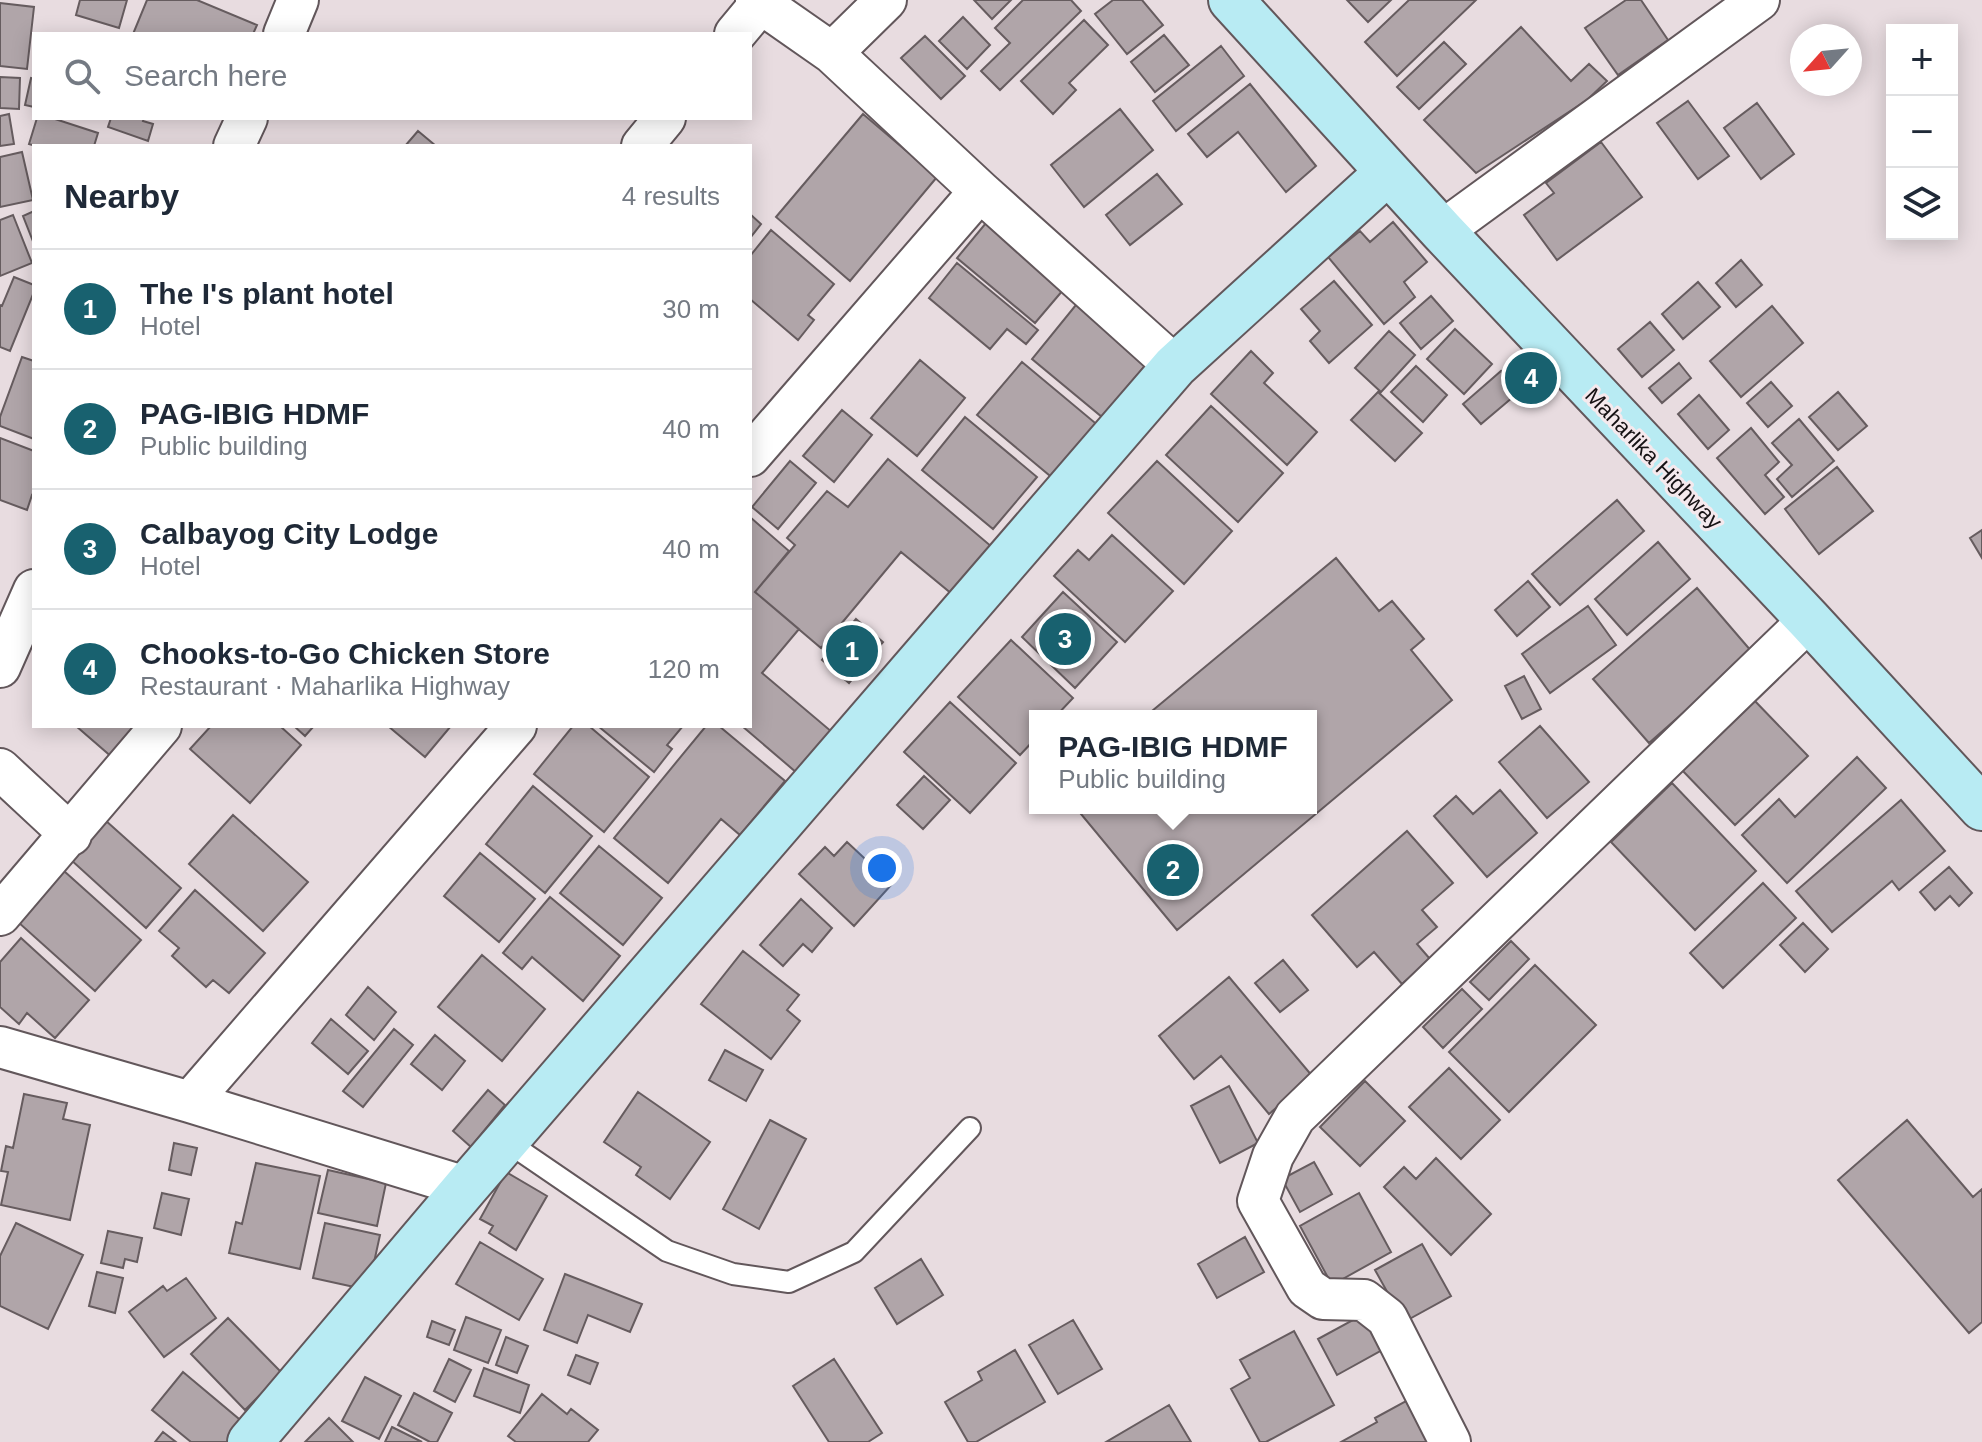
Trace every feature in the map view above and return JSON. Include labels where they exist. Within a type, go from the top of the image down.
[{"type":"street","points":[[285,32],[298,0]]},
{"type":"street","points":[[832,53],[886,0]]},
{"type":"street","name":"Maharlika Highway","points":[[1231,0],[1442,231],[1982,808]]},
{"type":"street","points":[[1442,231],[1759,0]]},
{"type":"street","points":[[736,32],[758,2],[832,53],[1175,366]]},
{"type":"street","points":[[235,144],[246,120]]},
{"type":"street","points":[[644,144],[663,120]]},
{"type":"street","points":[[250,1442],[466,1187],[1175,366],[1388,172]]},
{"type":"street","points":[[752,454],[980,191]]},
{"type":"street","points":[[0,667],[22,590]]},
{"type":"street","points":[[1450,1442],[1387,1318],[1364,1300],[1323,1299],[1307,1288],[1258,1201],[1273,1156],[1295,1117],[1809,620]]},
{"type":"street","points":[[0,915],[159,728]]},
{"type":"street","points":[[190,1102],[514,728]]},
{"type":"street","points":[[0,769],[71,835]]},
{"type":"street","points":[[0,1047],[466,1187]]},
{"type":"lane","points":[[506,1141],[667,1251],[733,1274],[789,1282],[854,1252],[970,1128]]},
{"type":"building","points":[[80,0],[127,0],[119,28],[76,15]]},
{"type":"building","points":[[147,0],[197,0],[257,25],[254,32],[134,32]]},
{"type":"building","points":[[974,0],[1011,0],[992,19]]},
{"type":"building","points":[[1023,0],[1071,0],[1081,11],[1000,90],[981,71],[1010,43],[995,28]]},
{"type":"building","points":[[1113,0],[1142,0],[1163,25],[1127,54],[1095,14]]},
{"type":"building","points":[[1347,0],[1391,0],[1368,22]]},
{"type":"building","points":[[1409,0],[1476,0],[1397,76],[1365,42]]},
{"type":"building","points":[[1626,0],[1641,0],[1668,40],[1618,75],[1585,28]]},
{"type":"building","points":[[0,3],[34,7],[27,69],[0,66]]},
{"type":"building","points":[[963,17],[990,45],[967,69],[939,41]]},
{"type":"building","points":[[1084,20],[1108,45],[1069,83],[1076,90],[1053,114],[1021,81]]},
{"type":"building","points":[[1521,27],[1571,81],[1589,64],[1607,81],[1587,100],[1476,173],[1424,120]]},
{"type":"building","points":[[1164,35],[1189,65],[1155,92],[1131,62]]},
{"type":"building","points":[[925,36],[965,76],[941,99],[901,58]]},
{"type":"building","points":[[1444,42],[1466,64],[1419,109],[1397,87]]},
{"type":"building","points":[[1221,46],[1244,76],[1176,131],[1153,101]]},
{"type":"building","points":[[0,77],[20,78],[19,109],[0,108]]},
{"type":"building","points":[[31,78],[32,107],[25,105]]},
{"type":"building","points":[[1250,84],[1316,166],[1286,192],[1238,132],[1207,157],[1188,134]]},
{"type":"building","points":[[1688,101],[1729,156],[1698,179],[1657,123]]},
{"type":"building","points":[[1757,103],[1794,154],[1761,179],[1724,128]]},
{"type":"building","points":[[1120,109],[1153,150],[1084,207],[1051,165]]},
{"type":"building","points":[[9,114],[14,144],[0,146],[0,116]]},
{"type":"building","points":[[863,114],[937,177],[850,281],[776,217]]},
{"type":"building","points":[[36,120],[58,120],[98,133],[95,144],[29,144]]},
{"type":"building","points":[[110,120],[143,120],[153,124],[148,141],[108,127]]},
{"type":"building","points":[[418,131],[434,144],[407,144]]},
{"type":"building","points":[[1601,142],[1642,197],[1557,260],[1524,215],[1554,193],[1546,183]]},
{"type":"building","points":[[22,152],[32,200],[0,207],[0,157]]},
{"type":"building","points":[[1157,174],[1182,204],[1130,245],[1106,215]]},
{"type":"building","points":[[32,212],[32,239],[23,216]]},
{"type":"building","points":[[13,215],[32,263],[0,276],[0,220]]},
{"type":"building","points":[[752,216],[761,224],[752,235]]},
{"type":"building","points":[[991,217],[1069,283],[1035,323],[957,258]]},
{"type":"building","points":[[1393,222],[1427,262],[1404,282],[1415,297],[1384,324],[1328,257],[1360,231],[1370,242]]},
{"type":"building","points":[[771,230],[834,284],[808,315],[814,320],[798,340],[752,301],[752,254]]},
{"type":"building","points":[[1741,260],[1762,285],[1736,307],[1716,283]]},
{"type":"building","points":[[957,263],[1038,330],[1026,344],[1007,329],[990,349],[929,298]]},
{"type":"building","points":[[14,277],[32,284],[32,297],[10,351],[0,347],[2,306]]},
{"type":"building","points":[[1334,281],[1372,325],[1329,363],[1310,341],[1320,331],[1301,309]]},
{"type":"building","points":[[1698,282],[1720,307],[1683,339],[1662,314]]},
{"type":"building","points":[[1431,296],[1453,321],[1421,349],[1400,323]]},
{"type":"building","points":[[1080,300],[1151,359],[1102,417],[1032,359]]},
{"type":"building","points":[[1772,306],[1803,343],[1741,397],[1710,361]]},
{"type":"building","points":[[1650,322],[1674,350],[1642,377],[1618,349]]},
{"type":"building","points":[[1455,329],[1492,364],[1464,394],[1427,359]]},
{"type":"building","points":[[1389,331],[1415,355],[1381,392],[1355,368]]},
{"type":"building","points":[[1251,351],[1273,373],[1264,383],[1317,432],[1287,465],[1211,394]]},
{"type":"building","points":[[22,357],[32,360],[32,438],[0,426],[0,417]]},
{"type":"building","points":[[920,360],[965,398],[917,456],[871,418]]},
{"type":"building","points":[[1022,362],[1100,427],[1055,480],[977,415]]},
{"type":"building","points":[[1679,363],[1691,378],[1662,403],[1649,388]]},
{"type":"building","points":[[1416,366],[1447,395],[1423,422],[1391,392]]},
{"type":"building","points":[[1501,371],[1519,392],[1481,424],[1463,404]]},
{"type":"building","points":[[1771,382],[1792,406],[1768,427],[1747,403]]},
{"type":"building","points":[[1378,392],[1422,433],[1395,461],[1351,420]]},
{"type":"building","points":[[1838,392],[1867,426],[1838,450],[1809,417]]},
{"type":"building","points":[[1699,395],[1729,430],[1708,449],[1678,414]]},
{"type":"building","points":[[1211,406],[1283,473],[1238,522],[1166,455]]},
{"type":"building","points":[[842,410],[872,435],[834,482],[803,456]]},
{"type":"building","points":[[965,417],[1037,477],[993,529],[922,470]]},
{"type":"building","points":[[1799,419],[1834,461],[1792,497],[1777,479],[1792,465],[1772,443]]},
{"type":"building","points":[[1751,428],[1779,462],[1765,475],[1784,497],[1765,514],[1717,458]]},
{"type":"building","points":[[0,438],[32,450],[32,495],[27,510],[0,500]]},
{"type":"building","points":[[888,459],[992,547],[952,594],[901,552],[821,648],[755,592],[795,545],[787,538],[827,491],[848,507]]},
{"type":"building","points":[[790,461],[816,483],[778,529],[752,507]]},
{"type":"building","points":[[1157,461],[1232,531],[1184,584],[1108,513]]},
{"type":"building","points":[[1837,467],[1873,511],[1819,554],[1785,509]]},
{"type":"building","points":[[1617,500],[1644,531],[1560,605],[1532,574]]},
{"type":"building","points":[[752,519],[789,551],[755,592],[799,629],[762,673],[832,732],[797,773],[744,728],[752,728]]},
{"type":"building","points":[[1982,530],[1982,558],[1970,538]]},
{"type":"building","points":[[1112,535],[1173,591],[1125,642],[1054,576],[1078,550],[1089,560]]},
{"type":"building","points":[[1658,542],[1690,579],[1627,635],[1595,599]]},
{"type":"building","points":[[1336,558],[1379,611],[1392,601],[1424,639],[1411,650],[1452,700],[1317,813],[1317,710],[1153,710]]},
{"type":"building","points":[[1528,581],[1550,607],[1517,636],[1495,610]]},
{"type":"building","points":[[1697,588],[1752,652],[1649,743],[1593,679]]},
{"type":"building","points":[[1063,592],[1117,642],[1075,688],[1022,637]]},
{"type":"building","points":[[1588,606],[1616,645],[1550,693],[1522,654]]},
{"type":"building","points":[[856,619],[883,642],[849,683],[822,660]]},
{"type":"building","points":[[1011,640],[1073,698],[1062,710],[1029,710],[1029,745],[1020,755],[958,697]]},
{"type":"building","points":[[1524,676],[1541,709],[1522,719],[1505,686]]},
{"type":"building","points":[[1753,699],[1808,756],[1735,825],[1680,768]]},
{"type":"building","points":[[950,702],[1016,763],[970,813],[904,752]]},
{"type":"building","points":[[1540,726],[1589,782],[1547,818],[1499,762]]},
{"type":"building","points":[[78,728],[139,728],[113,758]]},
{"type":"building","points":[[209,728],[282,728],[301,745],[250,803],[190,749]]},
{"type":"building","points":[[296,728],[312,728],[305,736]]},
{"type":"building","points":[[390,728],[449,728],[425,757]]},
{"type":"building","points":[[571,728],[591,728],[649,777],[604,832],[534,774]]},
{"type":"building","points":[[600,728],[681,728],[667,745],[672,749],[654,772]]},
{"type":"building","points":[[704,728],[721,728],[785,781],[740,835],[721,819],[668,883],[614,838]]},
{"type":"building","points":[[1857,757],[1886,788],[1787,883],[1742,835],[1779,799],[1795,817]]},
{"type":"building","points":[[924,776],[950,800],[923,829],[897,805]]},
{"type":"building","points":[[1672,783],[1756,871],[1695,930],[1611,842]]},
{"type":"building","points":[[533,786],[592,836],[545,893],[486,844]]},
{"type":"building","points":[[1500,790],[1537,833],[1487,877],[1434,816],[1456,796],[1473,814]]},
{"type":"building","points":[[1901,800],[1945,851],[1899,890],[1892,881],[1832,932],[1796,891]]},
{"type":"building","points":[[1081,814],[1316,814],[1177,930]]},
{"type":"building","points":[[233,815],[308,882],[263,931],[189,864]]},
{"type":"building","points":[[105,820],[181,888],[146,928],[70,859]]},
{"type":"building","points":[[1407,831],[1453,883],[1422,910],[1437,927],[1417,944],[1430,959],[1402,984],[1374,952],[1357,967],[1312,915]]},
{"type":"building","points":[[847,842],[892,884],[854,926],[799,874],[825,847],[834,856]]},
{"type":"building","points":[[599,846],[662,898],[623,945],[560,893]]},
{"type":"building","points":[[480,853],[535,899],[499,942],[444,896]]},
{"type":"building","points":[[1949,867],[1972,893],[1959,906],[1950,896],[1935,910],[1920,892]]},
{"type":"building","points":[[64,871],[141,940],[95,991],[18,922]]},
{"type":"building","points":[[1763,883],[1796,918],[1723,988],[1690,953]]},
{"type":"building","points":[[195,890],[265,953],[229,993],[213,980],[206,987],[172,956],[179,948],[159,931]]},
{"type":"building","points":[[550,897],[620,956],[583,1001],[532,957],[522,969],[503,953]]},
{"type":"building","points":[[801,899],[832,928],[812,952],[803,944],[783,966],[760,945]]},
{"type":"building","points":[[1803,923],[1828,949],[1805,972],[1780,945]]},
{"type":"building","points":[[21,938],[89,1000],[55,1038],[27,1013],[19,1024],[0,1007],[0,962]]},
{"type":"building","points":[[1511,941],[1529,959],[1489,1000],[1470,982]]},
{"type":"building","points":[[743,951],[799,995],[787,1010],[800,1021],[771,1059],[701,1004]]},
{"type":"building","points":[[482,955],[545,1009],[502,1061],[438,1007]]},
{"type":"building","points":[[1283,960],[1308,990],[1280,1012],[1255,983]]},
{"type":"building","points":[[1535,965],[1596,1025],[1509,1112],[1449,1052]]},
{"type":"building","points":[[1229,977],[1313,1077],[1269,1114],[1221,1056],[1194,1079],[1159,1036]]},
{"type":"building","points":[[368,987],[396,1012],[374,1040],[346,1015]]},
{"type":"building","points":[[1462,989],[1482,1009],[1443,1048],[1423,1027]]},
{"type":"building","points":[[331,1019],[368,1051],[348,1074],[312,1043]]},
{"type":"building","points":[[394,1029],[413,1045],[363,1107],[343,1091]]},
{"type":"building","points":[[435,1035],[465,1061],[442,1090],[411,1064]]},
{"type":"building","points":[[725,1050],[763,1070],[746,1101],[709,1080]]},
{"type":"building","points":[[1449,1068],[1500,1120],[1461,1159],[1409,1107]]},
{"type":"building","points":[[1365,1081],[1405,1121],[1360,1166],[1320,1127]]},
{"type":"building","points":[[1229,1086],[1258,1143],[1220,1163],[1191,1106]]},
{"type":"building","points":[[488,1090],[505,1105],[471,1147],[453,1131]]},
{"type":"building","points":[[638,1092],[710,1142],[670,1199],[636,1175],[641,1167],[604,1142]]},
{"type":"building","points":[[24,1094],[67,1103],[63,1119],[90,1125],[70,1220],[1,1205],[8,1172],[1,1171],[6,1146],[13,1148]]},
{"type":"building","points":[[770,1120],[806,1139],[759,1229],[723,1209]]},
{"type":"building","points":[[1907,1120],[1973,1197],[1982,1189],[1982,1322],[1969,1333],[1838,1180]]},
{"type":"building","points":[[174,1143],[197,1148],[191,1175],[169,1170]]},
{"type":"building","points":[[1436,1158],[1491,1214],[1451,1255],[1384,1187],[1404,1167],[1416,1179]]},
{"type":"building","points":[[1314,1162],[1332,1194],[1300,1212],[1282,1179]]},
{"type":"building","points":[[256,1163],[320,1176],[300,1269],[229,1253],[236,1222],[242,1224]]},
{"type":"building","points":[[328,1170],[386,1183],[377,1226],[318,1213]]},
{"type":"building","points":[[506,1172],[547,1196],[516,1250],[489,1233],[493,1226],[480,1219]]},
{"type":"building","points":[[162,1193],[189,1199],[181,1235],[154,1228]]},
{"type":"building","points":[[1359,1193],[1391,1252],[1332,1285],[1300,1226]]},
{"type":"building","points":[[16,1223],[83,1255],[48,1329],[0,1306],[0,1256]]},
{"type":"building","points":[[325,1223],[380,1235],[368,1290],[313,1278]]},
{"type":"building","points":[[108,1231],[142,1238],[137,1262],[125,1259],[123,1268],[101,1263]]},
{"type":"building","points":[[1245,1237],[1264,1272],[1217,1298],[1198,1264]]},
{"type":"building","points":[[480,1242],[543,1279],[519,1320],[456,1284]]},
{"type":"building","points":[[1422,1244],[1451,1296],[1404,1322],[1375,1270]]},
{"type":"building","points":[[921,1259],[943,1295],[897,1324],[875,1288]]},
{"type":"building","points":[[97,1272],[123,1278],[115,1313],[89,1306]]},
{"type":"building","points":[[565,1274],[642,1304],[630,1332],[588,1315],[577,1343],[544,1330]]},
{"type":"building","points":[[186,1278],[216,1318],[164,1357],[129,1312],[163,1286],[167,1291]]},
{"type":"building","points":[[1362,1315],[1382,1350],[1337,1375],[1318,1339]]},
{"type":"building","points":[[466,1317],[501,1330],[488,1363],[454,1350]]},
{"type":"building","points":[[228,1318],[282,1373],[245,1410],[191,1354]]},
{"type":"building","points":[[1073,1320],[1102,1369],[1058,1394],[1029,1345]]},
{"type":"building","points":[[432,1321],[455,1330],[449,1345],[427,1337]]},
{"type":"building","points":[[1294,1331],[1334,1405],[1266,1442],[1260,1442],[1231,1389],[1250,1378],[1240,1360]]},
{"type":"building","points":[[506,1337],[528,1346],[517,1373],[496,1365]]},
{"type":"building","points":[[1015,1350],[1045,1402],[976,1442],[968,1442],[945,1402],[982,1380],[978,1372]]},
{"type":"building","points":[[576,1355],[598,1363],[590,1384],[568,1375]]},
{"type":"building","points":[[449,1359],[471,1370],[455,1402],[434,1391]]},
{"type":"building","points":[[834,1359],[882,1433],[868,1442],[829,1442],[793,1386]]},
{"type":"building","points":[[484,1368],[529,1385],[520,1413],[474,1396]]},
{"type":"building","points":[[183,1372],[245,1424],[230,1442],[191,1442],[152,1410]]},
{"type":"building","points":[[365,1377],[401,1396],[379,1439],[342,1421]]},
{"type":"building","points":[[414,1393],[452,1413],[437,1442],[430,1442],[398,1425]]},
{"type":"building","points":[[542,1394],[567,1414],[571,1409],[598,1430],[588,1442],[516,1442],[508,1436]]},
{"type":"building","points":[[1406,1401],[1429,1442],[1341,1442],[1377,1422],[1375,1418]]},
{"type":"building","points":[[1169,1405],[1191,1442],[1106,1442]]},
{"type":"building","points":[[329,1418],[353,1442],[305,1442]]},
{"type":"building","points":[[392,1427],[422,1442],[385,1442]]},
{"type":"building","points":[[163,1432],[176,1442],[155,1442]]},
{"type":"place","name":"Chooks-to-Go Chicken Store","points":[[1531,378]]},
{"type":"place","name":"Calbayog City Lodge","points":[[1065,639]]},
{"type":"place","name":"The I's plant hotel","points":[[852,651]]},
{"type":"place","name":"PAG-IBIG HDMF","points":[[1173,870]]}]
